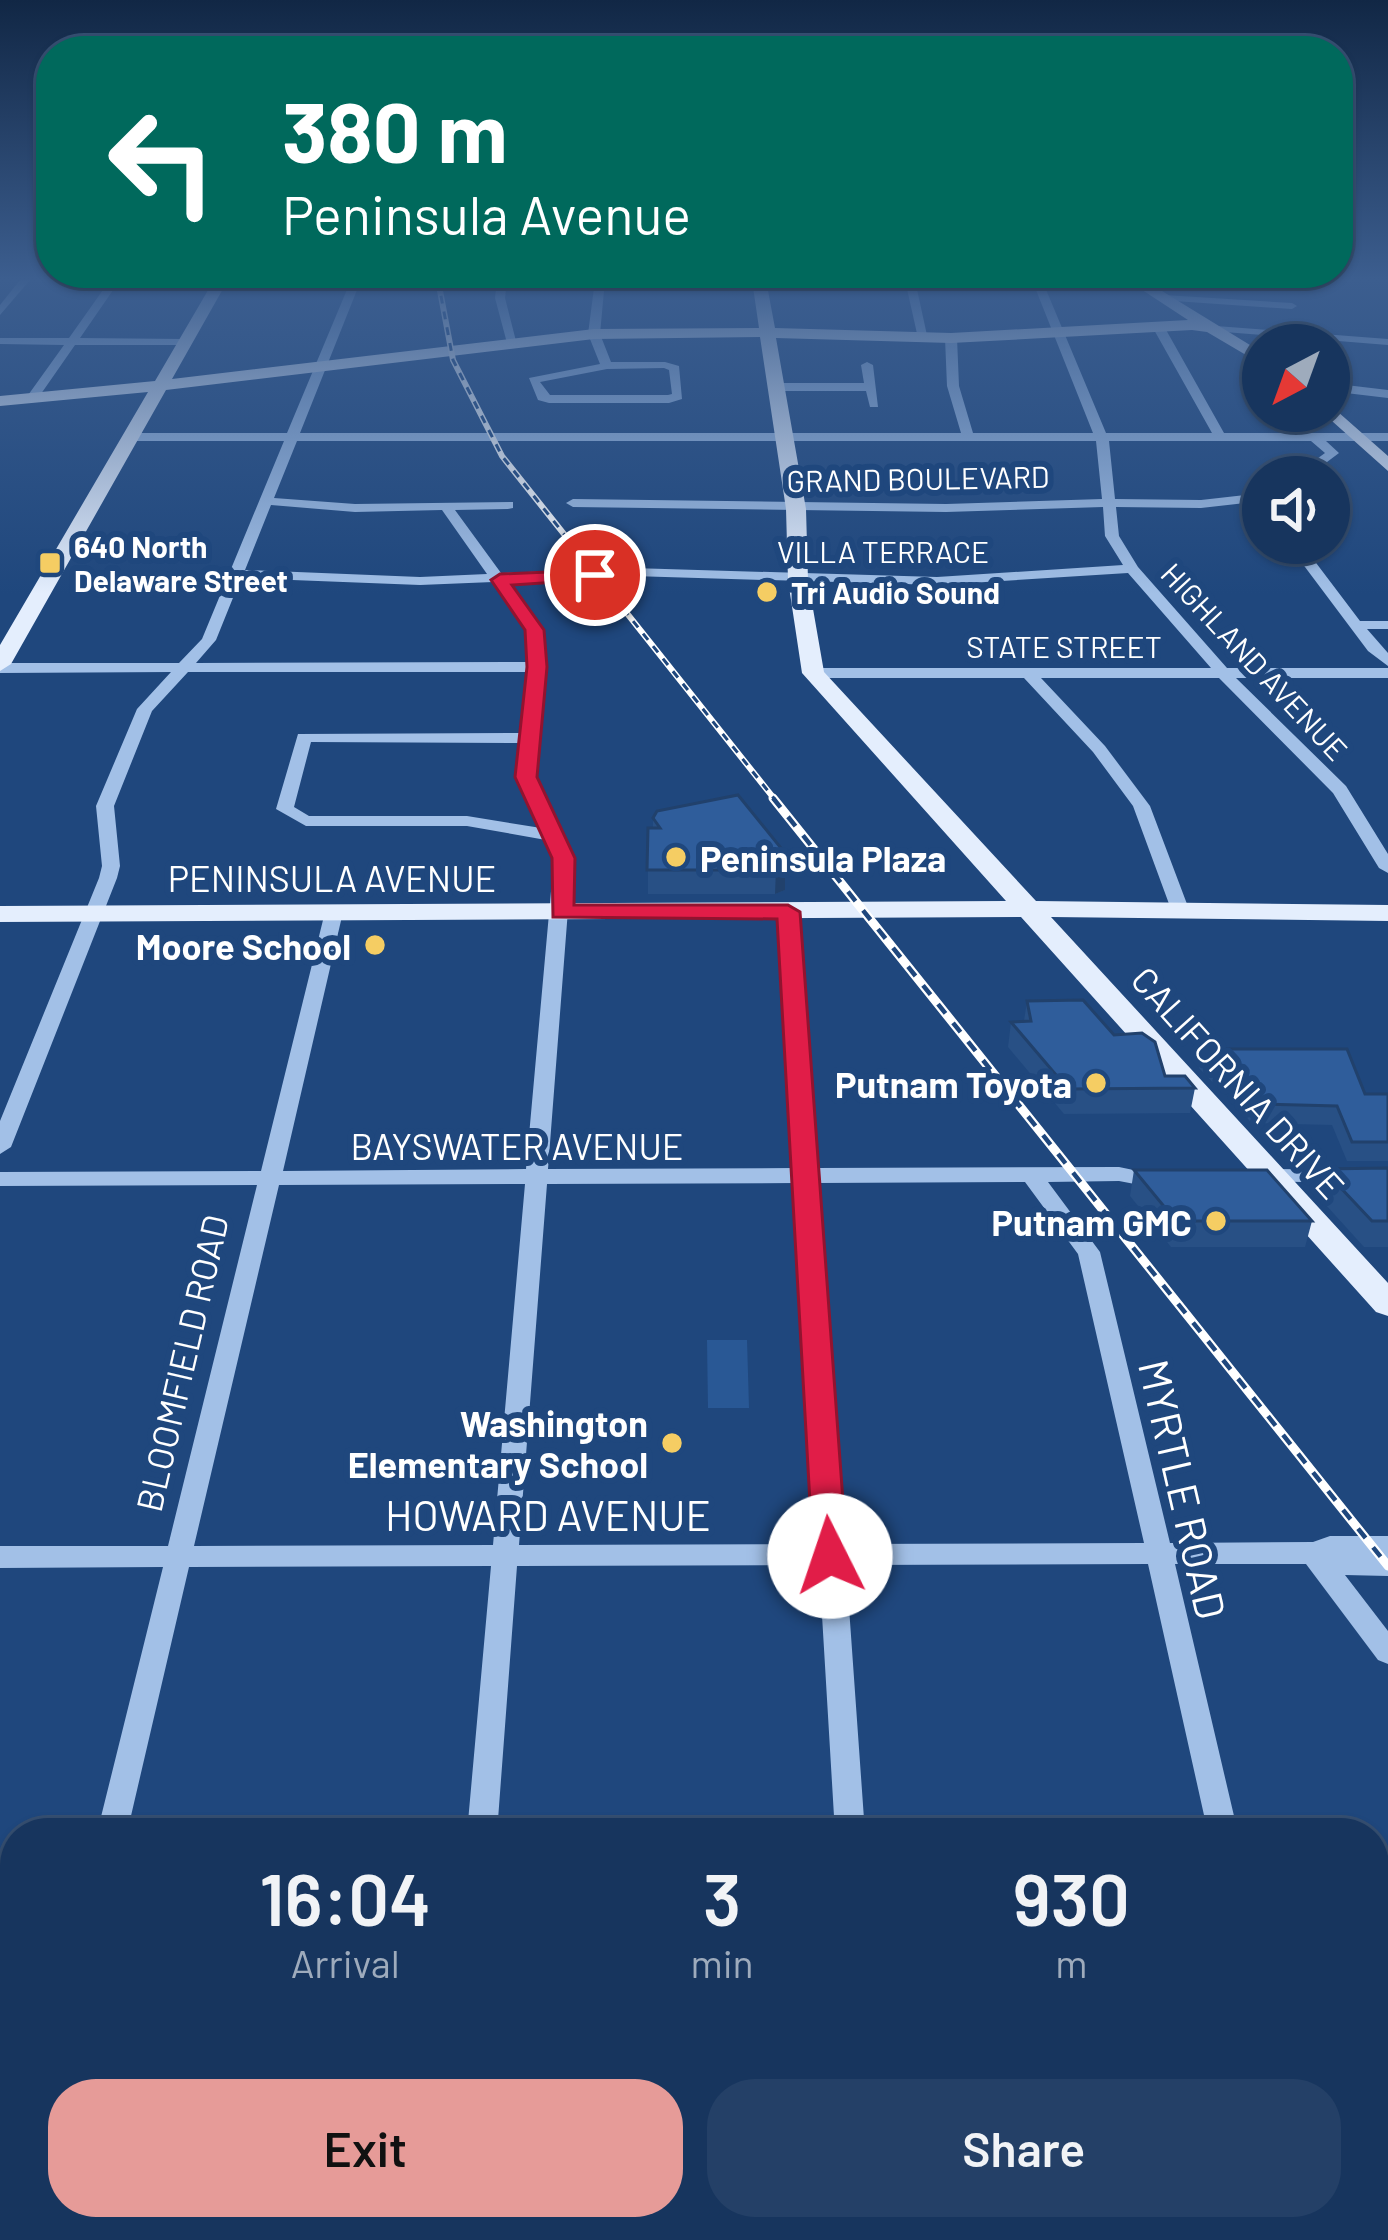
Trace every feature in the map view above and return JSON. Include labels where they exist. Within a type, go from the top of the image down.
[{"type":"main road","points":[[0,401],[175,385]]},
{"type":"main road","points":[[0,666],[160,386]]},
{"type":"main road","points":[[777,387],[796,509],[797,580],[813,673]]},
{"type":"main road","points":[[1350,429],[1384,462]]},
{"type":"main road","name":"CALIFORNIA DRIVE","points":[[813,673],[1388,1304]]},
{"type":"main road","name":"PENINSULA AVENUE","points":[[0,914],[798,912],[821,917],[893,917],[924,911],[1388,913]]},
{"type":"street","points":[[32,398],[42,385]]},
{"type":"street","points":[[0,1148],[97,914],[111,866],[105,806],[145,709],[209,640],[313,385]]},
{"type":"street","points":[[535,385],[542,397],[640,400],[678,396],[677,385]]},
{"type":"street","points":[[953,385],[968,436]]},
{"type":"street","name":"HIGHLAND AVENUE","points":[[1078,385],[1100,437],[1112,536],[1132,569],[1223,673],[1340,790],[1388,868]]},
{"type":"street","points":[[1191,385],[1220,437]]},
{"type":"street","points":[[777,387],[871,387],[874,404]]},
{"type":"street","points":[[1350,389],[1388,394]]},
{"type":"street","points":[[639,436],[640,400]]},
{"type":"street","points":[[133,437],[1388,437]]},
{"type":"street","points":[[1314,437],[1333,453],[1384,462]]},
{"type":"street","points":[[1329,456],[1333,453]]},
{"type":"street","points":[[266,501],[356,508],[508,505]]},
{"type":"street","name":"GRAND BOULEVARD","points":[[573,503],[648,501],[796,509],[1109,501],[1242,504]]},
{"type":"street","points":[[447,508],[534,630],[537,667],[526,777],[563,858],[483,1818]]},
{"type":"street","points":[[1310,564],[1388,661]]},
{"type":"street","name":"VILLA TERRACE","points":[[236,574],[500,580],[635,572],[937,581],[1132,569]]},
{"type":"street","points":[[1358,625],[1388,625]]},
{"type":"street","points":[[0,666],[537,667]]},
{"type":"street","name":"STATE STREET","points":[[813,673],[1388,674]]},
{"type":"street","points":[[1028,673],[1099,749],[1141,806],[1181,912]]},
{"type":"street","points":[[527,738],[304,737],[285,809],[306,821],[467,821],[556,836]]},
{"type":"street","name":"BLOOMFIELD ROAD","points":[[116,1818],[334,912]]},
{"type":"street","points":[[798,912],[806,1178],[849,1818]]},
{"type":"street","points":[[1235,1177],[1388,1178]]},
{"type":"street","name":"BAYSWATER AVENUE","points":[[0,1179],[1034,1178],[1055,1185],[1126,1184],[1149,1178]]},
{"type":"street","name":"MYRTLE ROAD","points":[[1034,1178],[1089,1252],[1220,1818]]},
{"type":"street","name":"HOWARD AVENUE","points":[[0,1557],[1313,1553],[1330,1547],[1388,1547]]},
{"type":"street","points":[[1313,1553],[1388,1652]]},
{"type":"street","name":"HOWARD AVENUE","points":[[1313,1553],[1336,1564],[1388,1564]]},
{"type":"shaded area","points":[[707,1340],[747,1340],[749,1408],[708,1408]]},
{"type":"building","points":[[738,795],[785,853],[785,866],[776,870],[647,870],[648,828],[660,828],[653,818],[657,811]]},
{"type":"building","points":[[1083,1000],[1114,1035],[1142,1033],[1155,1042],[1165,1076],[1185,1076],[1195,1088],[1068,1089],[1011,1022],[1031,1021],[1027,1001]]},
{"type":"building","points":[[1203,1049],[1347,1049],[1365,1094],[1388,1094],[1388,1142],[1352,1142],[1337,1106],[1255,1104],[1232,1073],[1225,1072]]},
{"type":"building","points":[[1388,1168],[1388,1221],[1372,1221],[1323,1169]]},
{"type":"building","points":[[1134,1170],[1267,1170],[1312,1221],[1176,1221]]},
{"type":"railway","points":[[466,385],[502,456],[776,801]]},
{"type":"railway","points":[[773,798],[1388,1566]]},
{"type":"place","name":"640 North Delaware Street","points":[[50,563]]},
{"type":"place","name":"Tri Audio Sound","points":[[767,592]]},
{"type":"place","name":"Peninsula Plaza","points":[[676,857]]},
{"type":"place","name":"Moore School","points":[[375,945]]},
{"type":"place","name":"Putnam Toyota","points":[[1096,1083]]},
{"type":"place","name":"Putnam GMC","points":[[1216,1221]]},
{"type":"place","name":"Washington Elementary School","points":[[672,1443]]},
{"type":"route","points":[[595,575],[500,580],[534,630],[537,667],[526,777],[563,858],[562,912],[788,912],[830,1556]]}]
